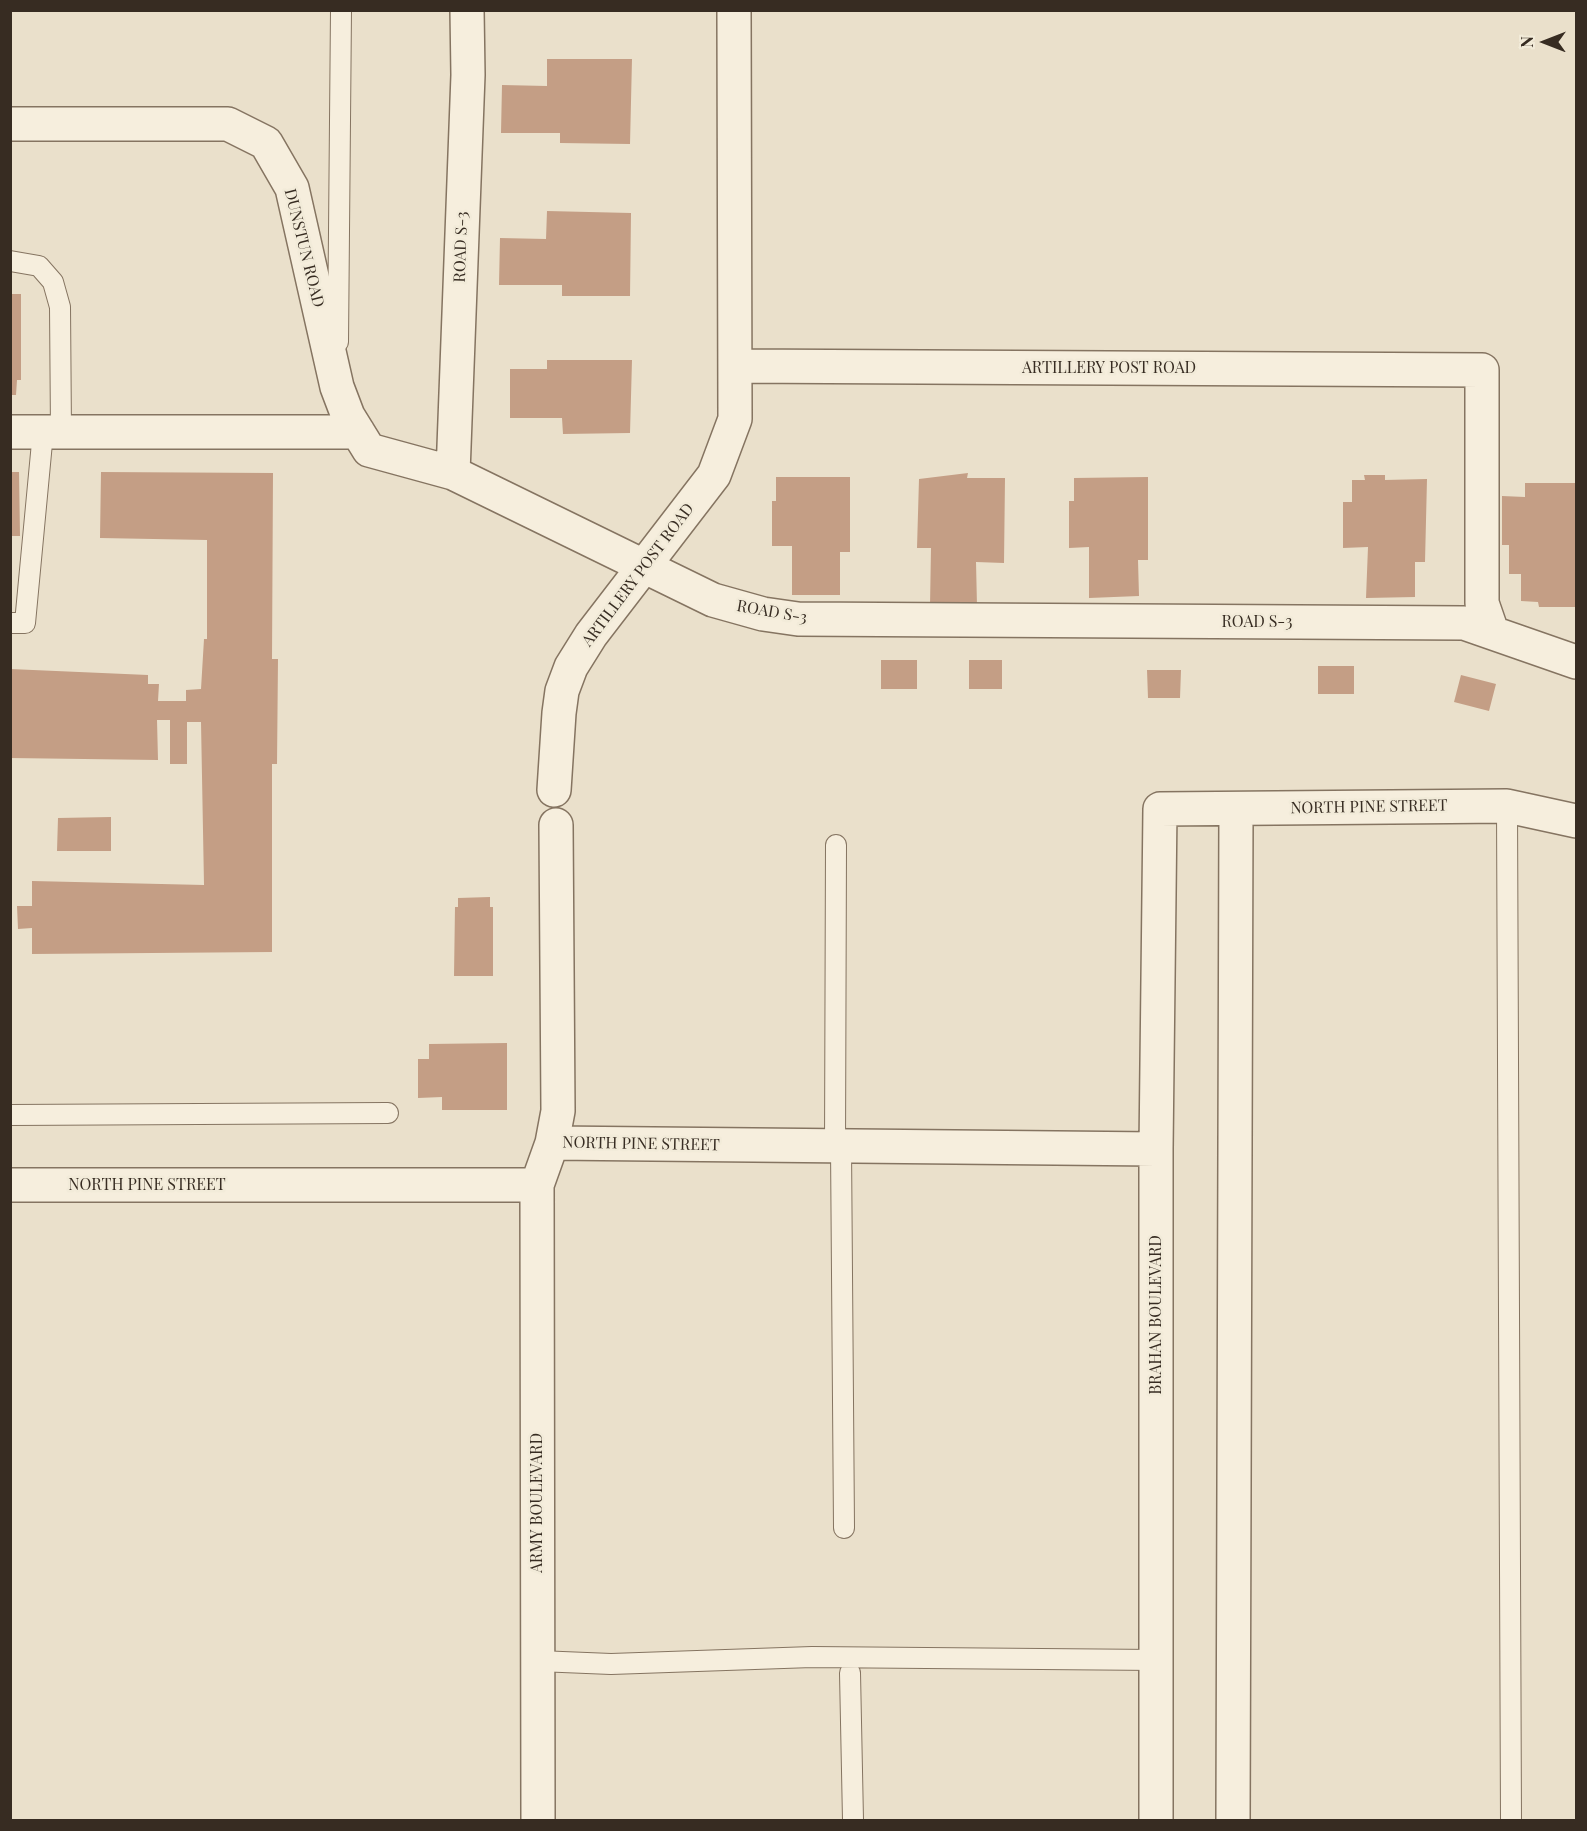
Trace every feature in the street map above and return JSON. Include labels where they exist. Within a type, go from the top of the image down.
[{"type":"street","name":"ROAD S-3","points":[[466,10],[468,75],[453,473],[713,600],[763,614],[798,619],[1464,623],[1576,662]]},
{"type":"street","name":"ARTILLERY POST ROAD","points":[[554,790],[562,691],[571,667],[591,634],[714,475],[735,419],[734,10]]},
{"type":"street","name":"DUNSTUN ROAD","points":[[10,124],[228,124],[266,143],[292,188],[337,387],[348,416],[369,450],[453,473]]},
{"type":"street","name":"ARTILLERY POST ROAD","points":[[736,366],[1482,370],[1482,603],[1492,632]]},
{"type":"street","points":[[10,432],[358,432]]},
{"type":"street","name":"NORTH PINE STREET","points":[[1160,809],[1507,806],[1576,821]]},
{"type":"street","name":"BRAHAN BOULEVARD","points":[[1156,1821],[1156,1149],[1160,809]]},
{"type":"street","points":[[1233,1821],[1236,809]]},
{"type":"street","points":[[552,1143],[558,1112],[556,825]]},
{"type":"street","name":"NORTH PINE STREET","points":[[10,1185],[537,1185],[552,1143],[1156,1149]]},
{"type":"street","name":"ARMY BOULEVARD","points":[[537,1185],[538,1821]]},
{"type":"lane","points":[[337,387],[341,10]]},
{"type":"lane","points":[[10,261],[39,266],[53,282],[60,307],[52,432],[24,623],[10,623]]},
{"type":"lane","points":[[1507,806],[1510,1821]]},
{"type":"lane","points":[[836,845],[844,1528]]},
{"type":"lane","points":[[10,1115],[388,1113]]},
{"type":"lane","points":[[538,1661],[611,1664],[812,1657],[1156,1660]]},
{"type":"lane","points":[[850,1673],[852,1821]]},
{"type":"building","points":[[547,59],[632,59],[630,144],[560,143],[560,133],[501,133],[502,85],[547,86]]},
{"type":"building","points":[[547,211],[631,213],[630,296],[562,296],[562,285],[499,285],[500,238],[546,239]]},
{"type":"building","points":[[10,294],[21,294],[21,380],[17,380],[16,395],[10,395]]},
{"type":"building","points":[[547,360],[632,360],[630,433],[563,434],[562,418],[510,418],[510,369],[547,369]]},
{"type":"building","points":[[10,472],[19,472],[20,536],[10,536]]},
{"type":"building","points":[[101,472],[273,473],[272,659],[278,659],[277,764],[272,764],[272,952],[32,954],[32,928],[18,929],[17,906],[32,906],[32,881],[204,885],[201,722],[187,722],[187,764],[170,764],[170,720],[157,720],[158,760],[10,758],[10,669],[148,675],[148,684],[159,684],[158,701],[186,701],[186,690],[201,689],[204,639],[207,639],[207,540],[100,538]]},
{"type":"building","points":[[968,473],[967,478],[1005,478],[1004,563],[976,562],[977,606],[930,606],[931,548],[917,548],[919,479]]},
{"type":"building","points":[[1364,475],[1385,475],[1385,480],[1427,479],[1425,562],[1415,562],[1415,597],[1366,598],[1368,547],[1343,548],[1343,502],[1352,502],[1352,480],[1365,480]]},
{"type":"building","points":[[776,477],[850,477],[850,552],[840,552],[840,595],[792,595],[792,546],[772,546],[772,501],[776,501]]},
{"type":"building","points":[[1148,477],[1148,560],[1138,560],[1139,596],[1089,598],[1089,547],[1069,548],[1069,501],[1074,501],[1074,478]]},
{"type":"building","points":[[1525,483],[1576,483],[1576,607],[1539,607],[1538,602],[1521,601],[1521,574],[1509,574],[1509,545],[1502,545],[1502,496],[1525,497]]},
{"type":"building","points":[[881,660],[917,660],[917,689],[881,689]]},
{"type":"building","points":[[969,660],[1002,660],[1002,689],[969,689]]},
{"type":"building","points":[[1318,666],[1354,666],[1354,694],[1318,694]]},
{"type":"building","points":[[1147,670],[1181,670],[1180,698],[1148,698]]},
{"type":"building","points":[[1461,675],[1496,684],[1489,711],[1454,702]]},
{"type":"building","points":[[111,817],[111,851],[57,851],[58,818]]},
{"type":"building","points":[[490,897],[490,907],[493,907],[493,976],[454,976],[455,907],[458,907],[458,898]]},
{"type":"building","points":[[507,1043],[507,1110],[442,1110],[442,1097],[418,1098],[418,1059],[429,1059],[429,1044]]}]
